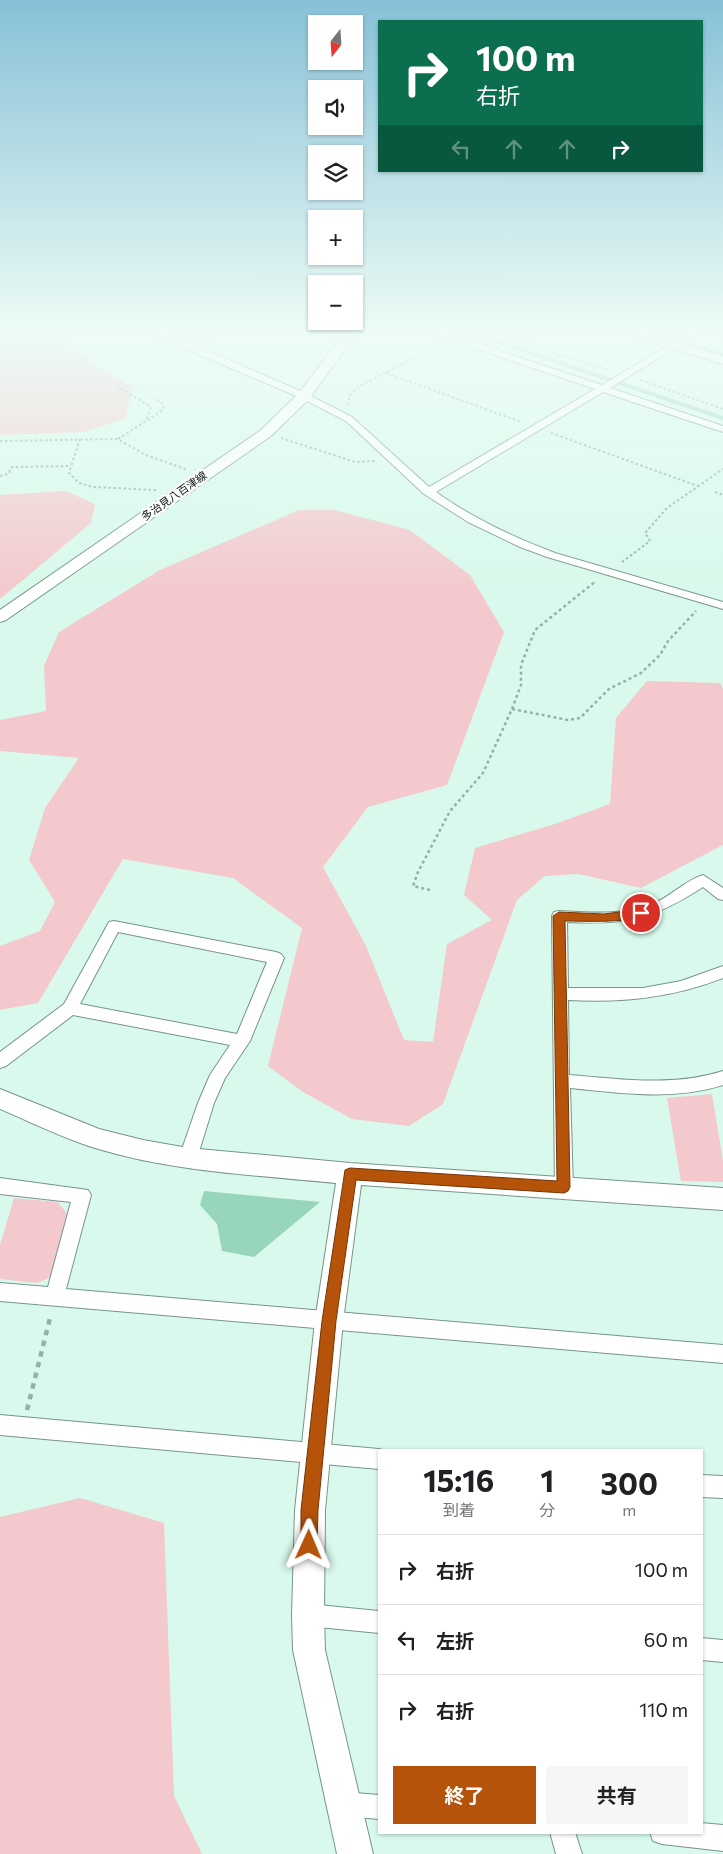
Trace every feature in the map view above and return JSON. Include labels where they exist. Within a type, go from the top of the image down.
[{"type":"street","name":"多治見八百津線","points":[[0,617],[240,452],[266,433],[279,421]]},
{"type":"street","points":[[350,421],[418,484],[472,520],[524,545],[723,606]]},
{"type":"street","points":[[428,492],[547,421]]},
{"type":"street","points":[[700,421],[723,429]]},
{"type":"street","points":[[564,1187],[559,916],[604,918],[641,913],[662,906],[703,880],[723,895]]},
{"type":"street","points":[[0,1061],[70,1008],[114,926],[276,958],[242,1041],[218,1076],[206,1102],[188,1158]]},
{"type":"street","points":[[561,994],[644,995],[679,988],[723,972]]},
{"type":"street","points":[[70,1008],[242,1041]]},
{"type":"street","points":[[561,1081],[677,1088],[699,1085],[723,1078]]},
{"type":"street","points":[[0,1099],[96,1138],[143,1150],[188,1158],[350,1174],[723,1199]]},
{"type":"street","points":[[350,1174],[329,1321],[310,1510],[308,1616],[309,1650],[355,1854]]},
{"type":"street","points":[[0,1186],[82,1195],[55,1296]]},
{"type":"street","points":[[0,1292],[723,1354]]},
{"type":"street","points":[[0,1425],[378,1459]]},
{"type":"street","points":[[703,1486],[723,1487]]},
{"type":"street","points":[[308,1616],[378,1622]]},
{"type":"street","points":[[703,1649],[723,1651]]},
{"type":"street","points":[[344,1804],[378,1807]]},
{"type":"street","points":[[563,1834],[569,1854]]},
{"type":"street","points":[[682,1834],[723,1838]]},
{"type":"path","points":[[117,439],[144,422]]},
{"type":"path","points":[[266,433],[355,462],[392,458]]},
{"type":"path","points":[[80,439],[69,473],[79,483],[114,489],[167,490],[178,494]]},
{"type":"path","points":[[0,441],[117,439],[146,456],[205,475]]},
{"type":"path","points":[[0,476],[8,474],[12,467],[71,466]]},
{"type":"path","points":[[430,890],[414,886],[418,872],[450,811],[483,773],[521,685],[521,666],[535,630],[650,541],[645,533],[667,508],[723,469]]},
{"type":"path","points":[[715,492],[723,495]]},
{"type":"path","points":[[512,709],[568,720],[580,718],[609,689],[641,673],[660,655],[668,641],[705,601]]},
{"type":"path","points":[[23,1427],[55,1296]]},
{"type":"shaded area","points":[[0,421],[119,421],[85,432],[0,435]]},
{"type":"shaded area","points":[[66,491],[95,504],[91,523],[0,599],[0,495]]},
{"type":"shaded area","points":[[299,510],[335,510],[410,530],[470,575],[504,632],[447,785],[368,807],[323,867],[366,946],[404,1040],[433,1042],[447,944],[492,920],[464,895],[475,848],[555,824],[610,804],[616,718],[647,681],[720,683],[723,689],[723,845],[641,888],[578,874],[545,876],[517,900],[443,1104],[409,1126],[352,1119],[303,1092],[268,1066],[302,928],[233,878],[123,859],[38,1003],[0,1010],[0,946],[40,931],[55,902],[29,860],[45,808],[79,758],[0,751],[0,720],[46,711],[44,666],[59,632],[160,570]]},
{"type":"shaded area","points":[[712,1094],[723,1161],[723,1182],[681,1181],[667,1098]]},
{"type":"shaded area","points":[[204,1191],[320,1202],[254,1257],[222,1251],[217,1224],[200,1205]]},
{"type":"shaded area","points":[[14,1198],[58,1202],[68,1215],[51,1277],[37,1283],[0,1279],[0,1245]]},
{"type":"shaded area","points":[[80,1498],[164,1523],[174,1796],[202,1854],[0,1854],[0,1517]]},
{"type":"route","points":[[309,1545],[310,1510],[329,1321],[350,1174],[564,1187],[559,916],[604,918],[641,913]]}]
